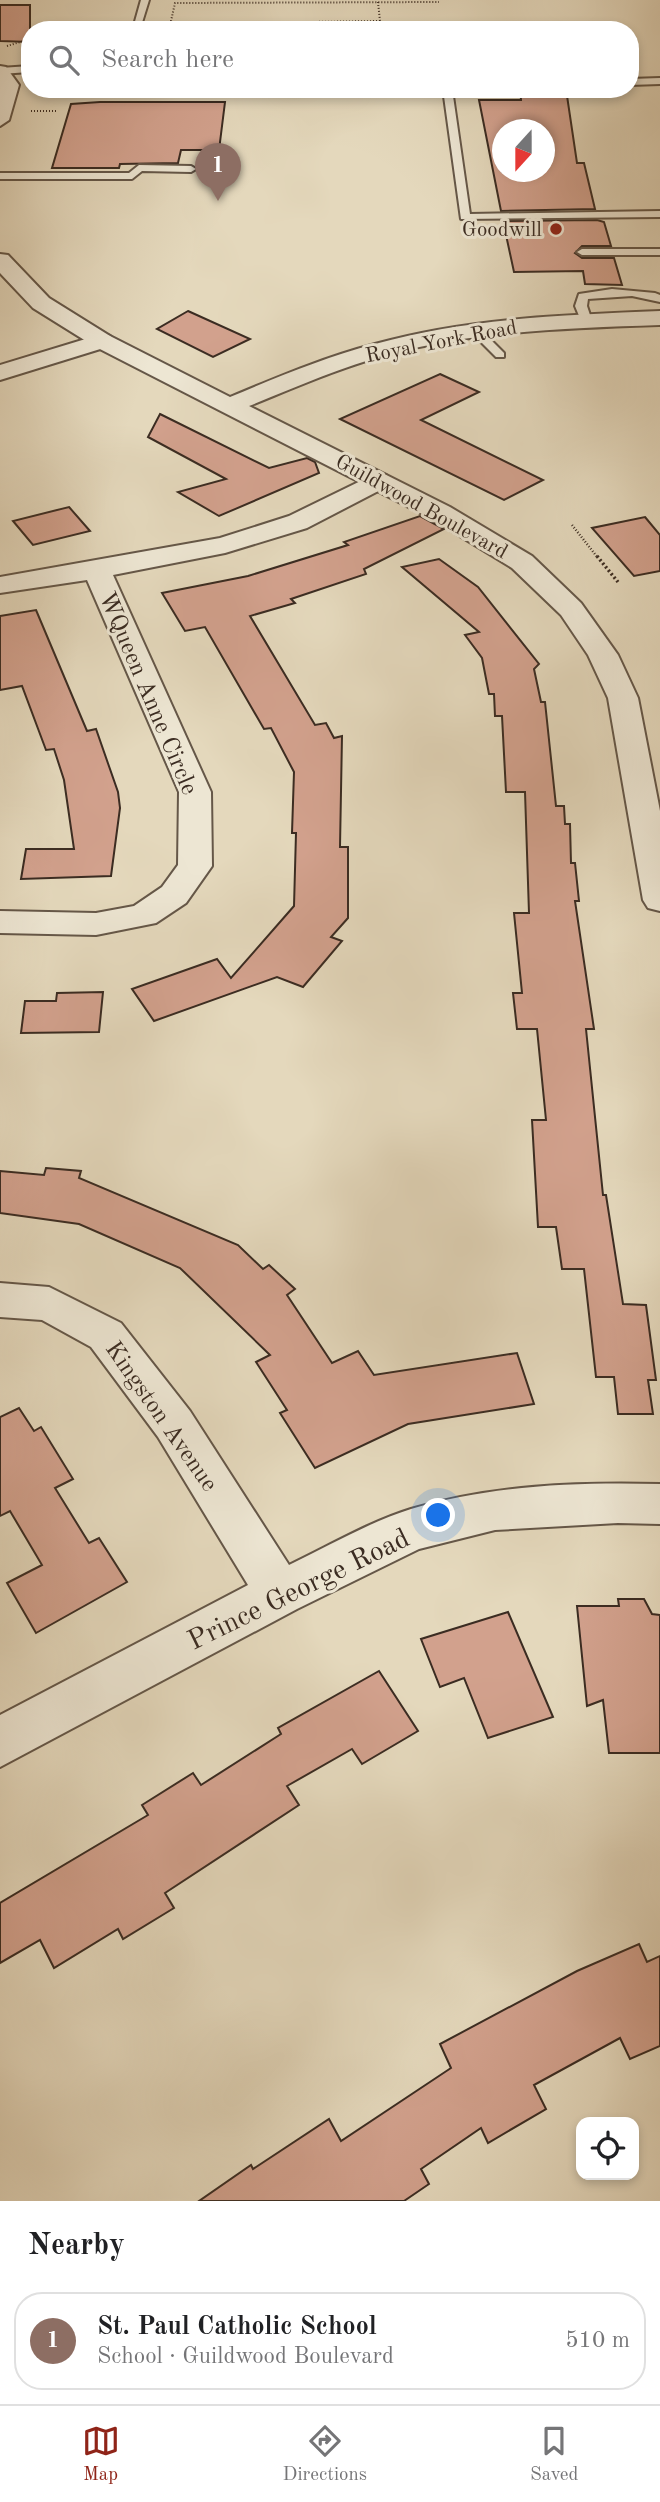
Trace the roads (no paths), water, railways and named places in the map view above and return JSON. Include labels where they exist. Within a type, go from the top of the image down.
[{"type":"street","points":[[0,71],[10,85],[0,120]]},
{"type":"street","name":"Guildwood Boulevard","points":[[0,260],[41,303],[102,341],[488,539],[522,562],[571,610],[603,655],[623,698],[660,900]]},
{"type":"street","name":"Royal York Road","points":[[231,405],[346,359],[476,331],[540,322],[586,321],[658,301]]},
{"type":"street","points":[[0,373],[102,341]]},
{"type":"street","points":[[97,570],[225,545],[274,530],[298,522],[377,481]]},
{"type":"street","name":"WQueen Anne Circle","points":[[0,585],[97,570],[195,792],[195,866],[174,895],[144,915],[96,923],[0,922]]},
{"type":"street","name":"Kingston Avenue","points":[[0,1300],[49,1304],[106,1335],[174,1424],[279,1593]]},
{"type":"street","name":"Prince George Road","points":[[0,1742],[279,1593],[411,1530],[495,1510],[618,1503],[660,1504]]},
{"type":"lane","points":[[139,21],[145,0]]},
{"type":"lane","points":[[0,71],[21,70]]},
{"type":"lane","points":[[639,82],[660,81]]},
{"type":"lane","points":[[448,98],[465,217],[660,214]]},
{"type":"lane","points":[[0,176],[132,176],[139,168],[191,169]]},
{"type":"lane","points":[[582,252],[660,252]]},
{"type":"lane","points":[[476,331],[500,355]]},
{"type":"place","name":"St. Paul Catholic School","points":[[218,201]]},
{"type":"place","name":"Goodwill","points":[[556,229]]}]
